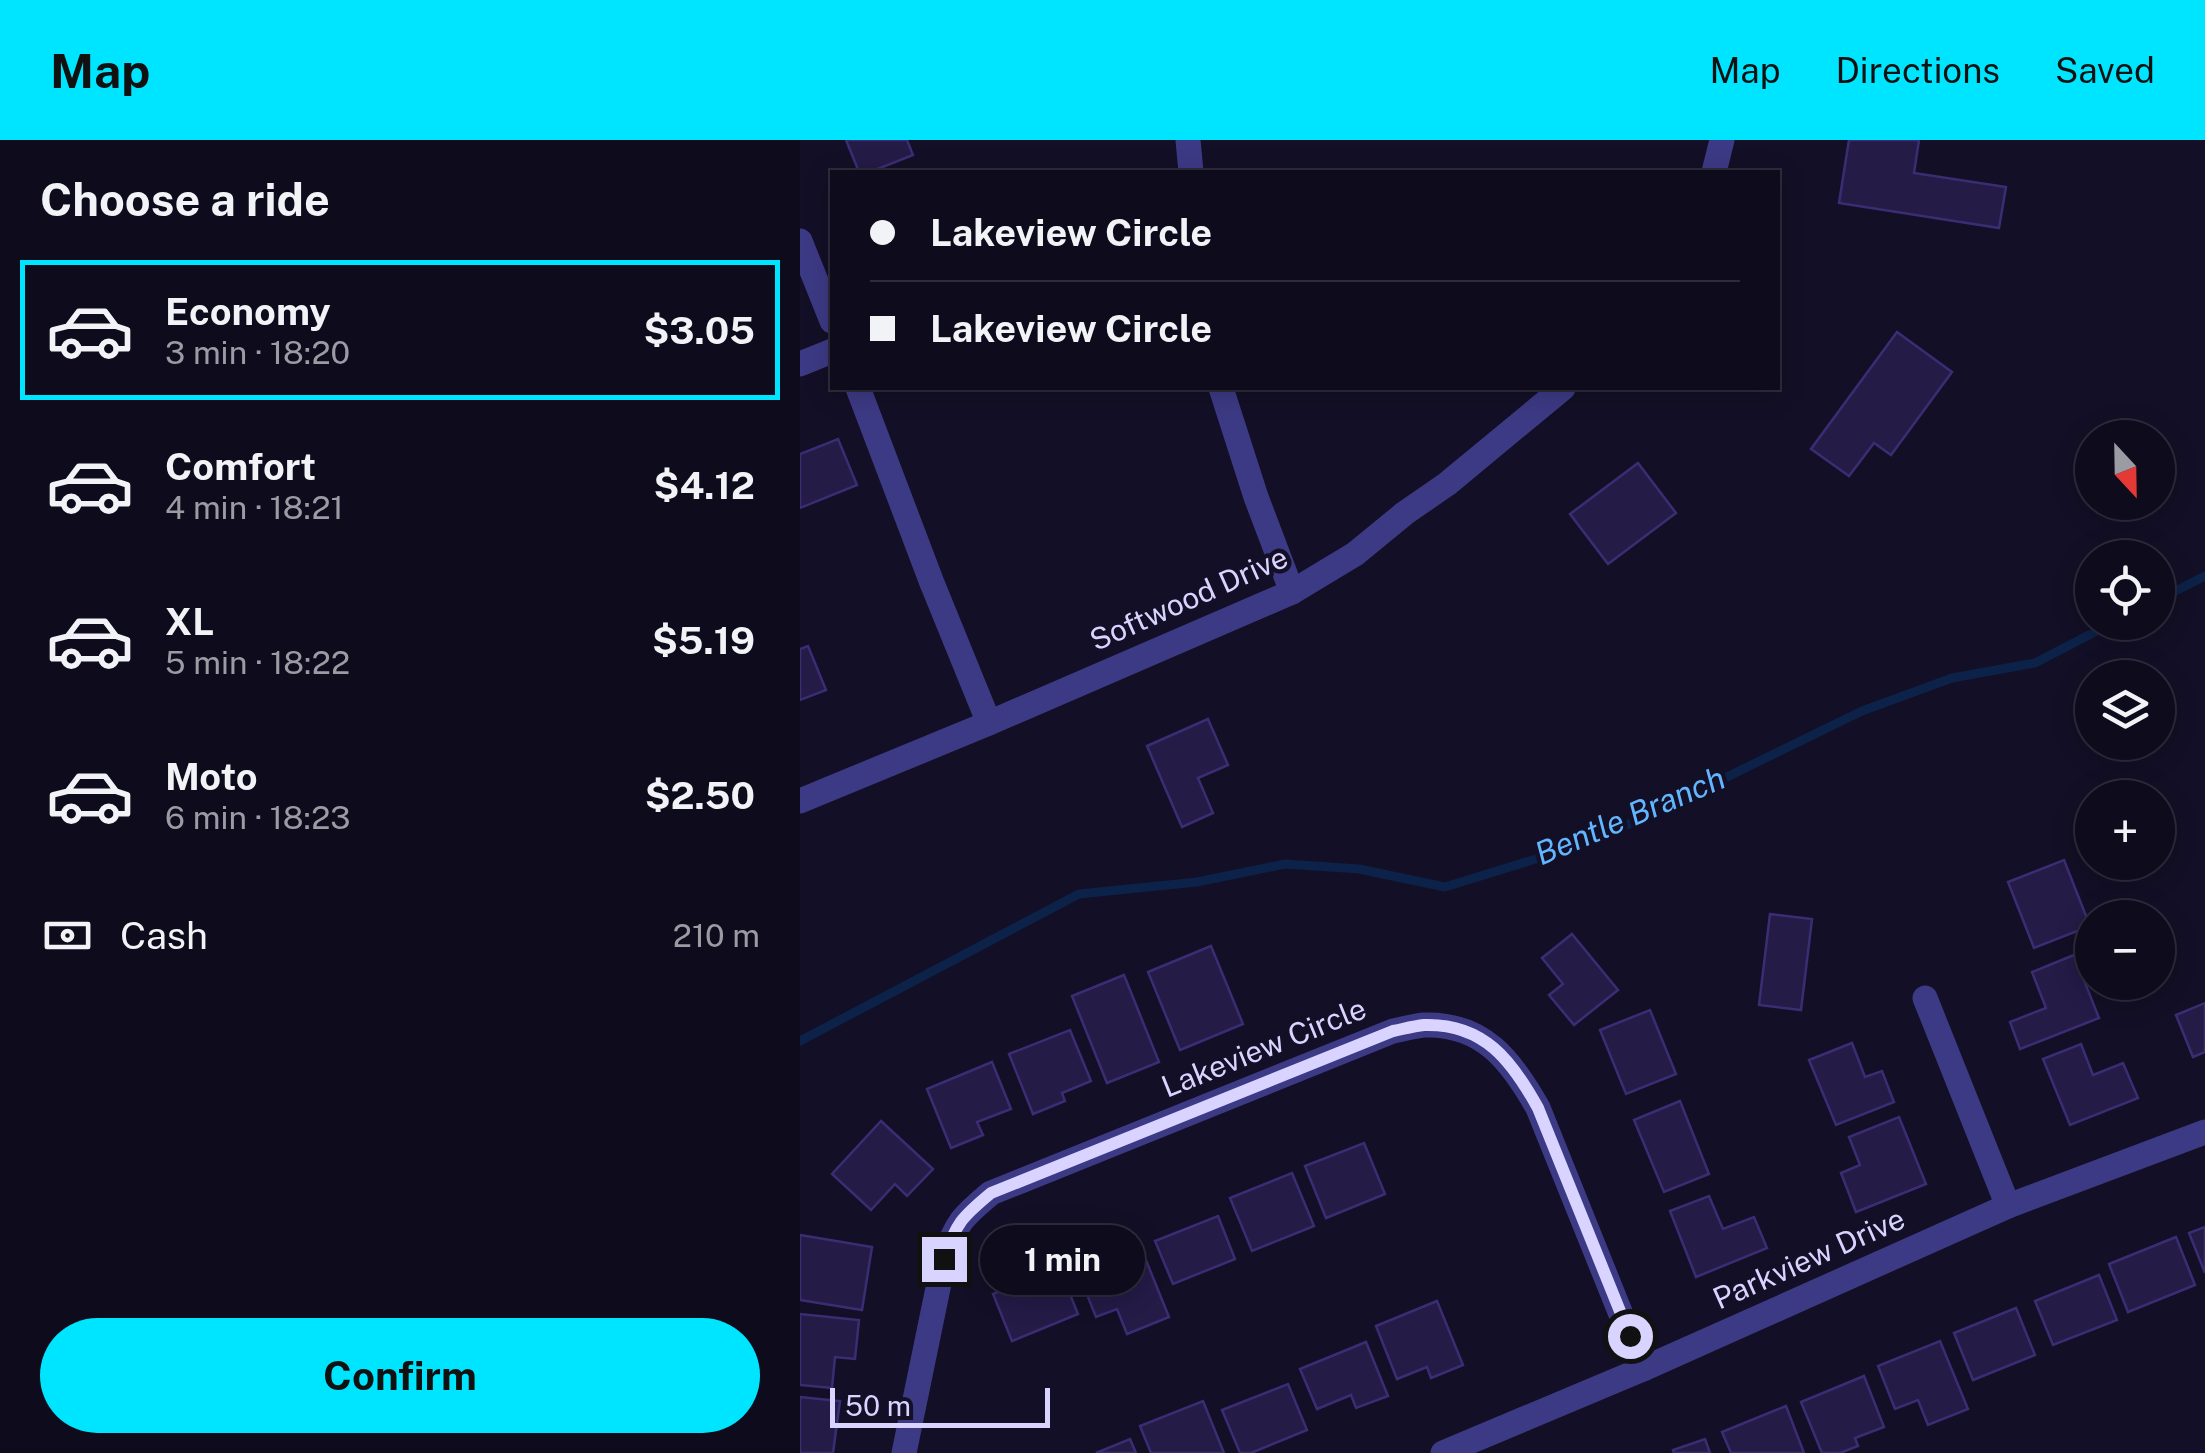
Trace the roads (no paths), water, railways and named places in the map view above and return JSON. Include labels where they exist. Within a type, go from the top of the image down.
[{"type":"street","points":[[1188,140],[1191,170]]},
{"type":"street","points":[[1714,170],[1722,140]]},
{"type":"street","points":[[800,241],[830,316]]},
{"type":"street","points":[[800,364],[830,352]]},
{"type":"street","points":[[859,390],[989,723]]},
{"type":"street","points":[[1222,390],[1292,592]]},
{"type":"street","name":"Softwood Drive","points":[[800,800],[1292,592],[1355,554],[1561,390]]},
{"type":"street","points":[[1926,998],[2008,1206]]},
{"type":"street","name":"Lakeview Circle","points":[[904,1453],[944,1259],[954,1230],[991,1193],[1393,1031],[1424,1025],[1454,1028],[1478,1036],[1501,1053],[1522,1080],[1538,1108],[1643,1369]]},
{"type":"street","name":"Parkview Drive","points":[[1443,1453],[1643,1369],[2008,1206],[2205,1132]]},
{"type":"waterway","name":"Bentle Branch","points":[[2175,591],[2205,576]]},
{"type":"waterway","name":"Bentle Branch","points":[[800,1041],[1079,894],[1197,882],[1285,864],[1359,869],[1445,887],[1578,846],[1862,711],[1952,678],[2035,663],[2079,640]]}]
